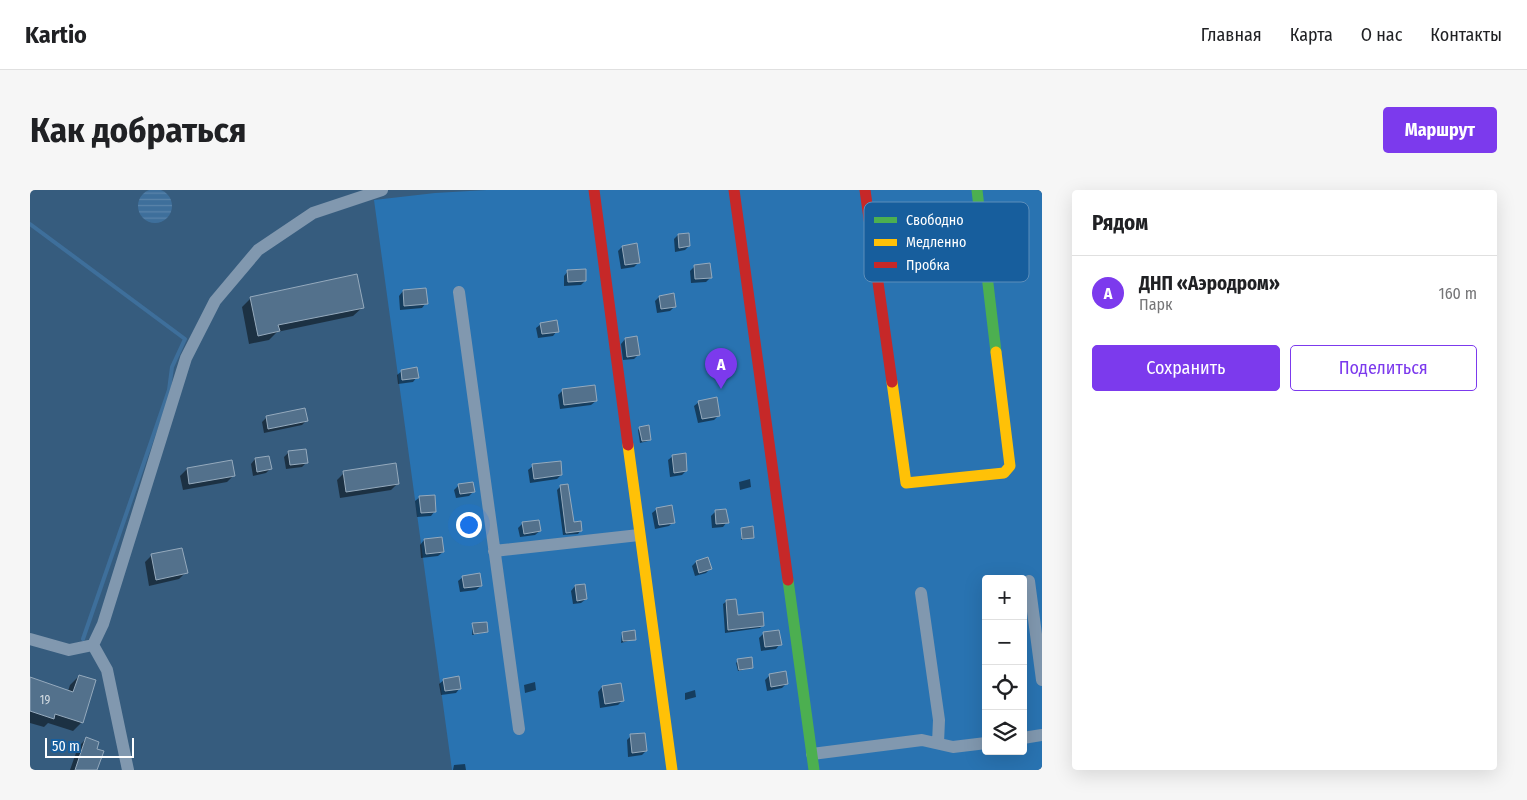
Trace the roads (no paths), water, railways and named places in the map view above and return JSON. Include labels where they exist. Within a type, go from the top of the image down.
[{"type":"street","points":[[93,645],[103,624],[186,358],[215,300],[258,250],[312,213],[382,190]]},
{"type":"street","points":[[594,190],[672,770]]},
{"type":"street","points":[[734,190],[814,770]]},
{"type":"street","points":[[878,282],[906,483],[1004,473],[1010,466],[988,282]]},
{"type":"street","points":[[458,292],[519,729]]},
{"type":"street","points":[[494,551],[639,535]]},
{"type":"street","points":[[1029,581],[1042,680]]},
{"type":"street","points":[[921,593],[939,720],[938,743]]},
{"type":"street","points":[[30,639],[69,650],[93,645]]},
{"type":"street","points":[[93,645],[107,670],[128,770]]},
{"type":"street","points":[[1027,737],[1042,735]]},
{"type":"street","points":[[812,754],[914,740],[953,747],[982,743]]},
{"type":"waterway","points":[[30,224],[185,339],[172,367],[169,390],[83,639]]},
{"type":"place","name":"ДНП «Аэродром»","points":[[721,389]]}]
